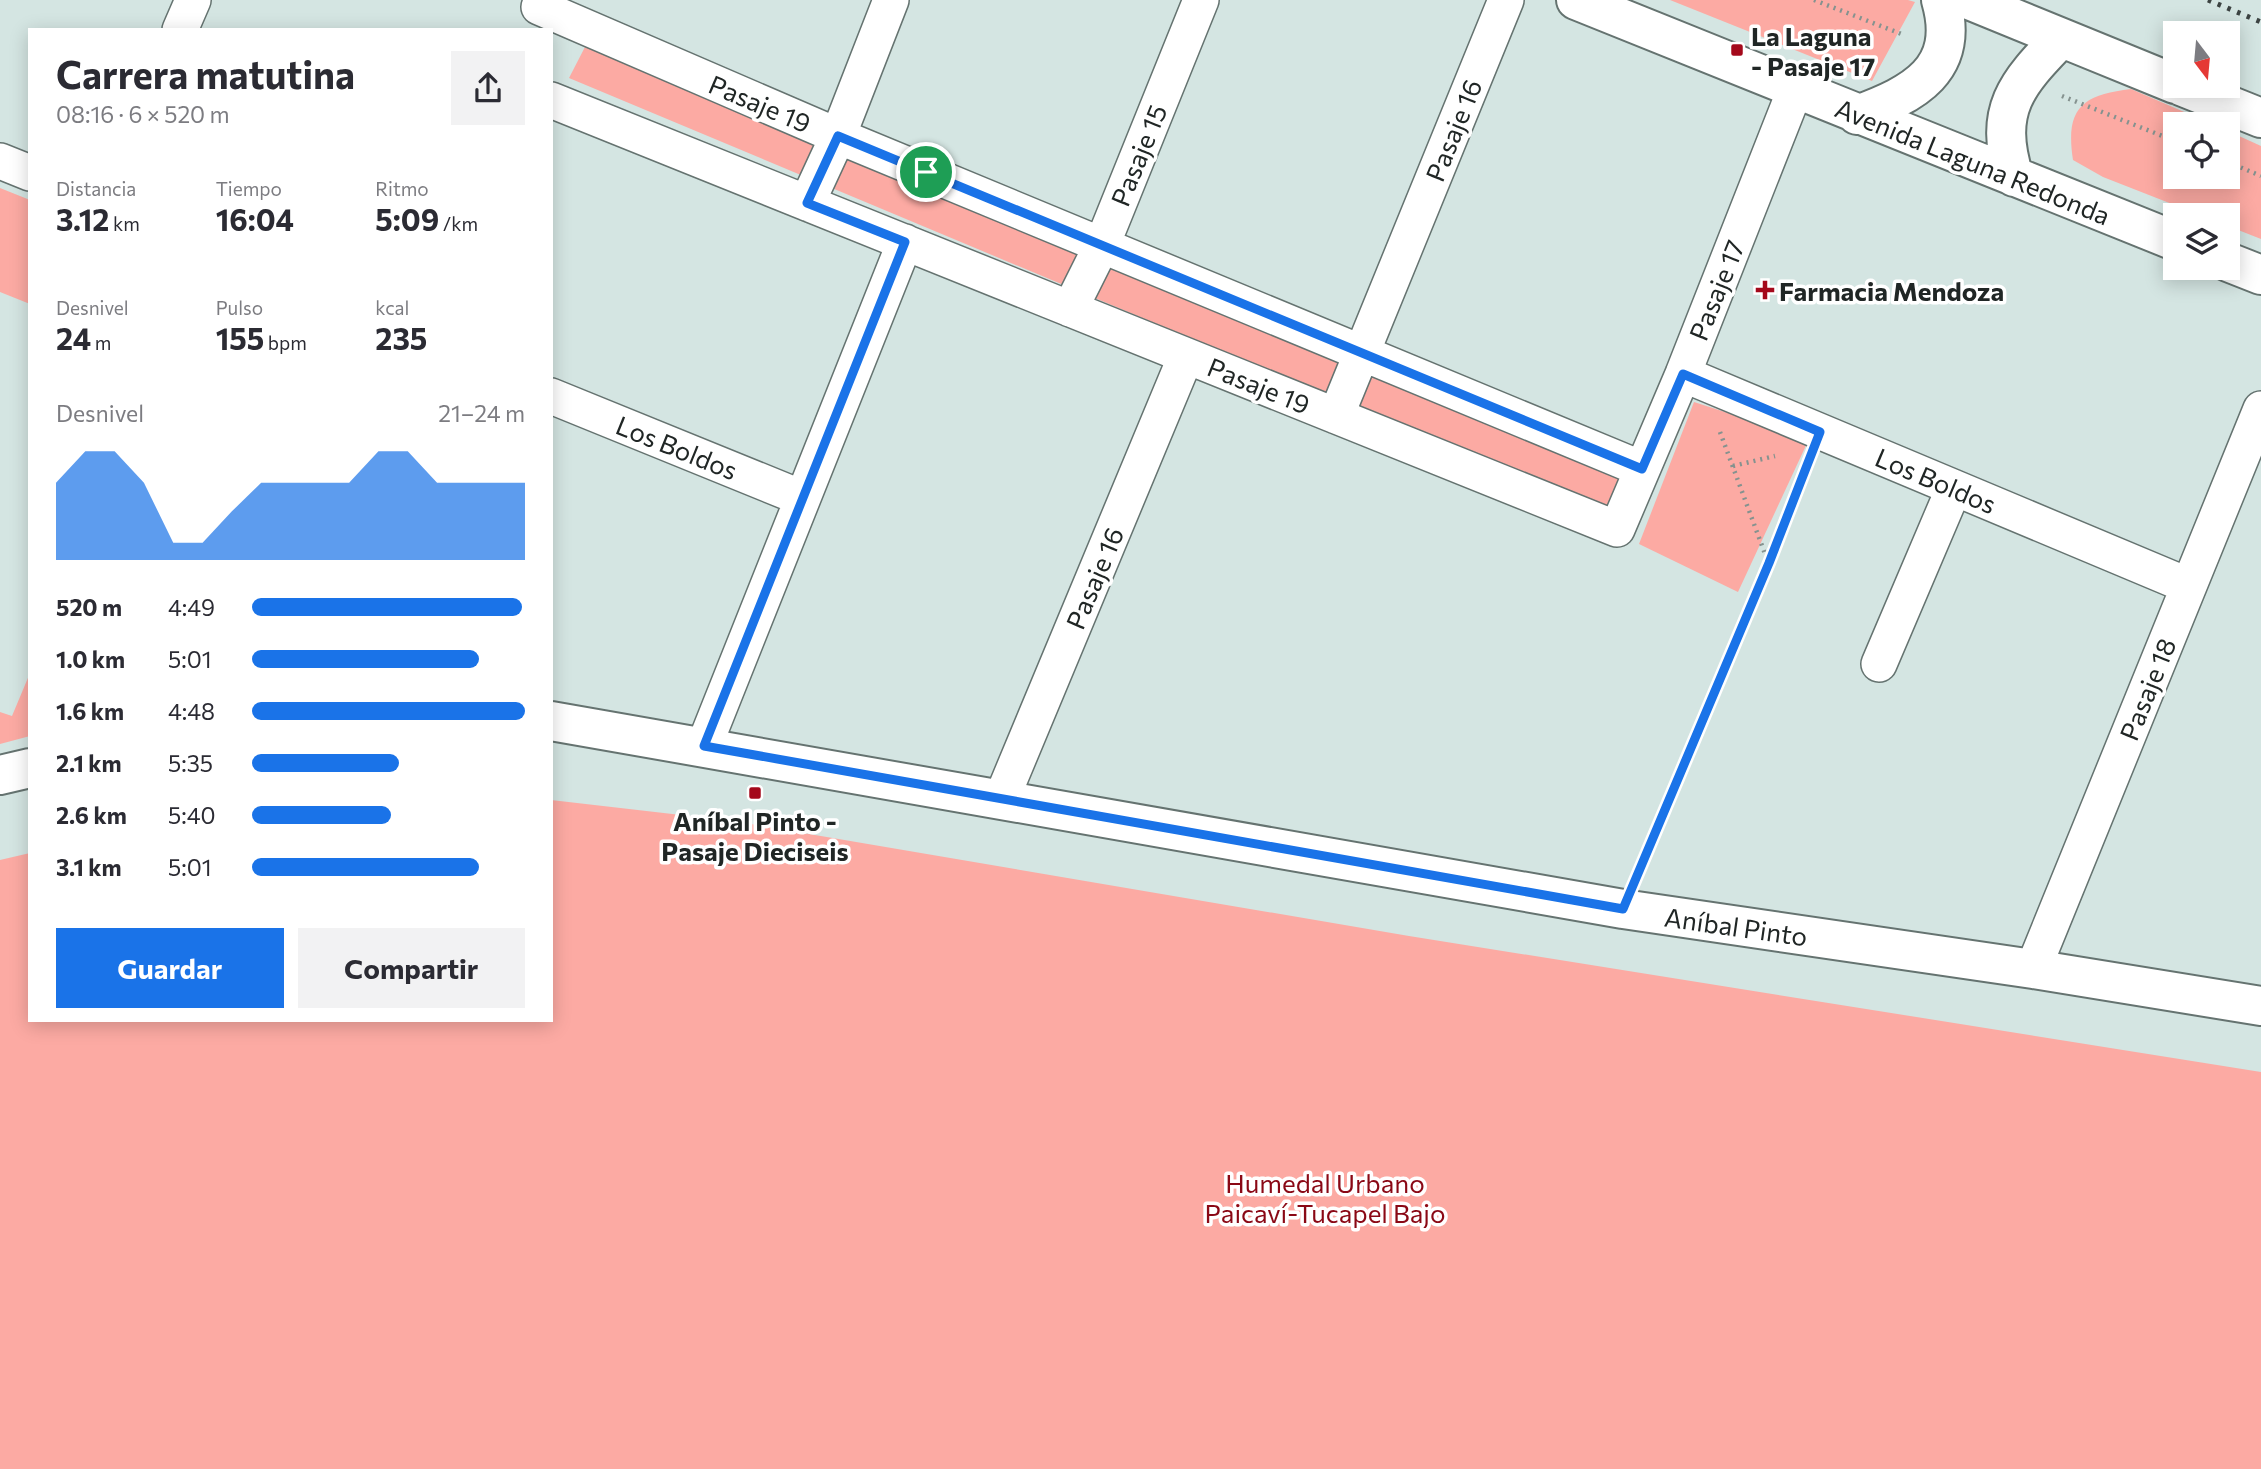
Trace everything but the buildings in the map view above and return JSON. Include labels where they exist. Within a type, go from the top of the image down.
[{"type":"street","points":[[181,28],[192,0]]},
{"type":"street","points":[[807,203],[838,136],[891,0]]},
{"type":"street","name":"Pasaje 15","points":[[1070,309],[1102,245],[1201,0]]},
{"type":"street","name":"Pasaje 16","points":[[1336,416],[1506,0]]},
{"type":"street","name":"Avenida Laguna Redonda","points":[[1576,0],[2163,236]]},
{"type":"street","points":[[1857,115],[1903,98],[1934,70],[1943,51],[1946,34],[1941,0]]},
{"type":"street","points":[[1969,0],[2163,79]]},
{"type":"street","name":"Pasaje 19","points":[[537,12],[1642,469]]},
{"type":"street","points":[[2014,177],[2006,136],[2013,97],[2021,80],[2061,38]]},
{"type":"street","name":"Pasaje 17","points":[[1617,529],[1642,469],[1692,378],[1795,90]]},
{"type":"street","points":[[2210,98],[2261,118]]},
{"type":"street","name":"Pasaje 19","points":[[553,101],[1617,529]]},
{"type":"street","points":[[0,161],[28,172]]},
{"type":"street","points":[[704,746],[905,242]]},
{"type":"street","points":[[2240,267],[2261,275]]},
{"type":"street","name":"Pasaje 16","points":[[1001,800],[1186,356]]},
{"type":"street","name":"Los Boldos","points":[[1692,378],[2189,586]]},
{"type":"street","name":"Los Boldos","points":[[553,397],[802,498]]},
{"type":"street","name":"Pasaje 18","points":[[2033,968],[2261,410]]},
{"type":"street","points":[[1879,664],[1954,488]]},
{"type":"street","name":"Aníbal Pinto","points":[[553,721],[1623,909],[2033,968],[2261,1006]]},
{"type":"street","points":[[0,775],[28,768]]},
{"type":"path","points":[[2240,167],[2261,176]]},
{"type":"path","points":[[1692,378],[1733,466],[1769,563]]},
{"type":"path","points":[[1623,909],[1769,563],[1820,432]]},
{"type":"path","points":[[1733,466],[1778,455]]},
{"type":"green space","points":[[1670,0],[1908,0],[1915,2],[1872,81]]},
{"type":"green space","points":[[585,47],[1632,482],[1618,517],[569,78]]},
{"type":"green space","points":[[2131,89],[2184,112],[2163,112],[2163,189],[2240,189],[2240,136],[2261,146],[2261,239],[2240,231],[2240,203],[2169,203],[2103,177],[2073,160],[2071,142],[2075,116],[2089,100]]},
{"type":"green space","points":[[0,188],[28,199],[28,303],[0,292]]},
{"type":"green space","points":[[1694,402],[1809,439],[1738,592],[1639,544]]},
{"type":"green space","points":[[28,678],[28,737],[0,744],[0,712],[12,716]]},
{"type":"green space","name":"Humedal Urbano Paicaví-Tucapel Bajo","points":[[553,800],[733,821],[1409,936],[2261,1072],[2261,1469],[0,1469],[0,860],[28,853],[28,1022],[553,1022]]},
{"type":"railway","points":[[2208,0],[2261,22]]},
{"type":"place","name":"La Laguna - Pasaje 17","points":[[1737,50]]},
{"type":"place","name":"Farmacia Mendoza","points":[[1765,290]]},
{"type":"place","name":"Aníbal Pinto - Pasaje Dieciseis","points":[[755,793]]},
{"type":"route","points":[[838,136],[926,172],[1642,469],[1683,374],[1820,432],[1769,563],[1623,909],[704,746],[905,242],[807,203],[838,136]]}]
